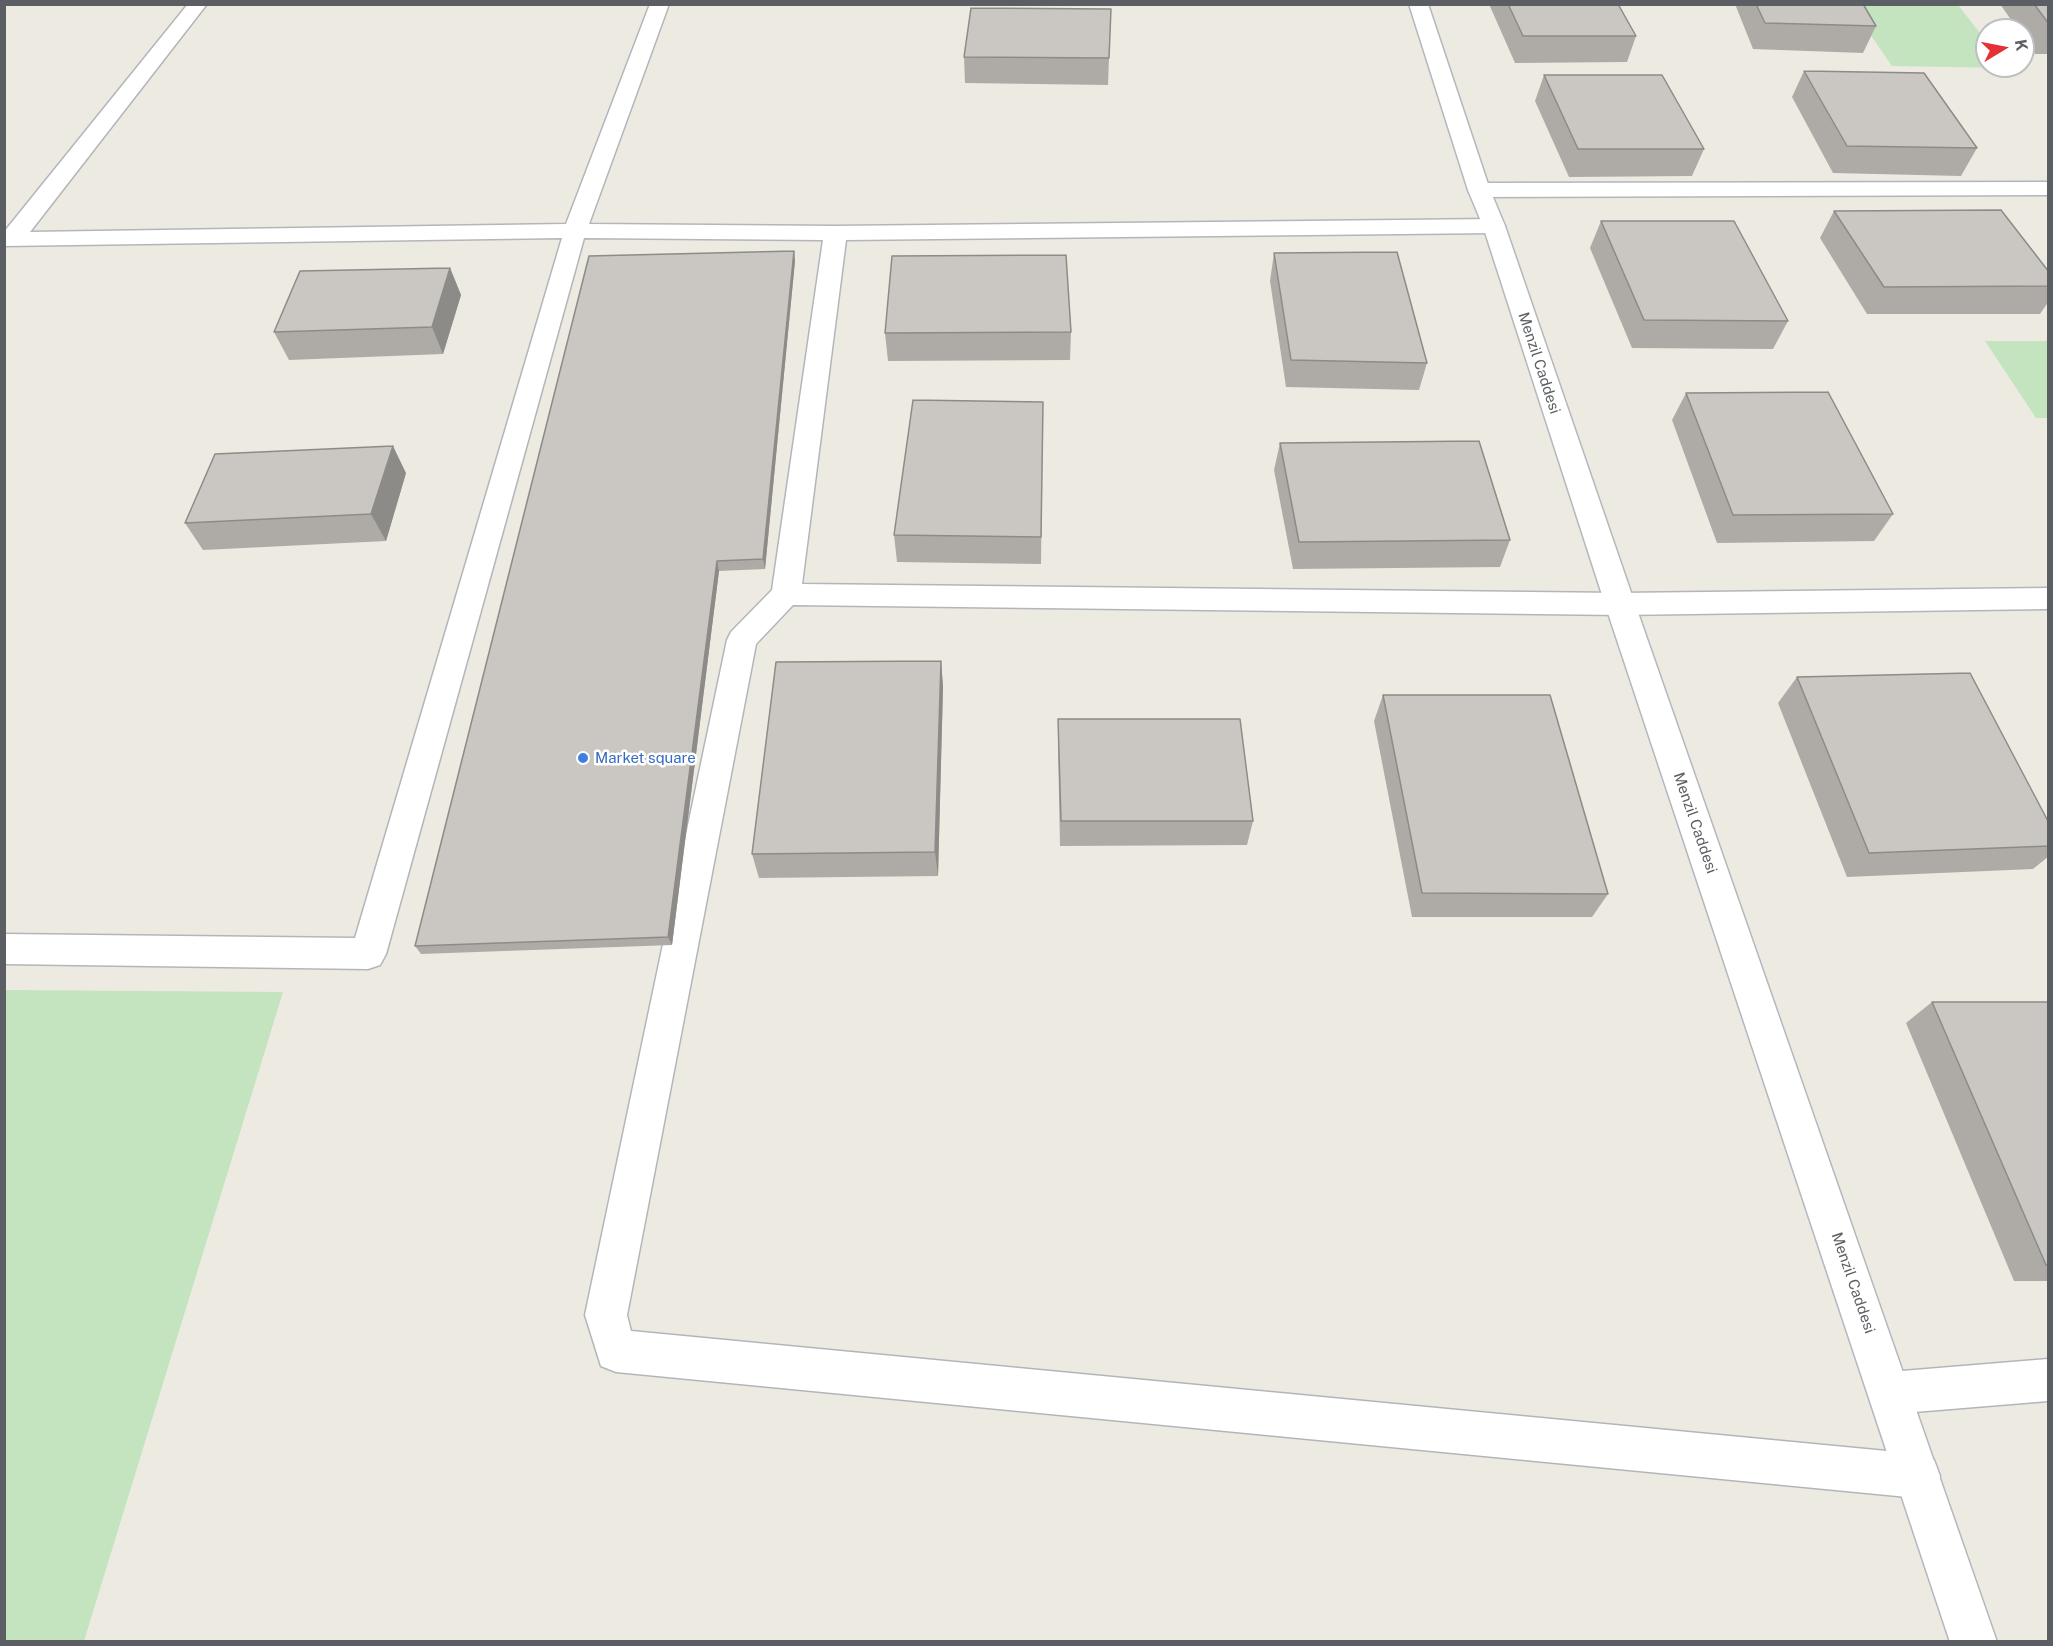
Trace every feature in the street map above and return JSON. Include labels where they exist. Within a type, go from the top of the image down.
[{"type":"street","points":[[9,238],[198,4]]},
{"type":"street","points":[[4,949],[368,954],[575,231],[660,4]]},
{"type":"street","name":"Menzil Caddesi","points":[[1418,4],[1479,190],[1494,226],[1620,604],[1974,1641]]},
{"type":"street","points":[[1479,190],[2049,189]]},
{"type":"street","points":[[9,238],[575,231],[835,233],[1494,226]]},
{"type":"street","points":[[835,233],[786,594],[742,640],[606,1315],[616,1351],[1918,1476]]},
{"type":"street","points":[[786,594],[1620,604],[2049,598]]},
{"type":"street","points":[[1890,1393],[2049,1380]]},
{"type":"green space","points":[[1850,5],[1958,5],[1975,27],[1975,67],[1892,66]]},
{"type":"green space","points":[[1985,341],[2048,341],[2048,418],[2036,418]]},
{"type":"green space","points":[[4,990],[283,992],[84,1641],[5,1641]]},
{"type":"building","points":[[1508,4],[1618,4],[1636,36],[1523,36]]},
{"type":"building","points":[[1756,4],[1863,4],[1876,26],[1765,23]]},
{"type":"building","points":[[2034,4],[2049,4],[2049,24]]},
{"type":"building","points":[[971,8],[1111,9],[1109,58],[964,57]]},
{"type":"building","points":[[1804,71],[1924,73],[1977,148],[1847,146]]},
{"type":"building","points":[[1544,75],[1662,75],[1704,149],[1578,149]]},
{"type":"building","points":[[2001,210],[2049,272],[2049,286],[1884,287],[1834,211]]},
{"type":"building","points":[[1601,221],[1734,221],[1788,321],[1644,320]]},
{"type":"building","name":"Market square","points":[[794,251],[763,559],[717,561],[668,937],[415,946],[589,256]]},
{"type":"building","points":[[1397,252],[1427,363],[1291,360],[1274,253]]},
{"type":"building","points":[[1066,255],[1071,332],[885,333],[892,256]]},
{"type":"building","points":[[450,268],[432,327],[274,332],[300,271]]},
{"type":"building","points":[[1828,392],[1893,514],[1733,515],[1686,393]]},
{"type":"building","points":[[913,400],[1043,402],[1041,537],[894,535]]},
{"type":"building","points":[[1479,441],[1510,540],[1299,542],[1280,443]]},
{"type":"building","points":[[393,446],[371,514],[185,523],[215,454]]},
{"type":"building","points":[[941,661],[935,852],[752,854],[776,662]]},
{"type":"building","points":[[1970,673],[2049,823],[2049,846],[1869,853],[1797,677]]},
{"type":"building","points":[[1383,695],[1550,695],[1608,894],[1422,893]]},
{"type":"building","points":[[1058,719],[1240,719],[1253,821],[1061,821]]},
{"type":"building","points":[[1932,1002],[2049,1002],[2049,1265],[2046,1265]]},
{"type":"place","name":"Market square","points":[[583,758]]}]
